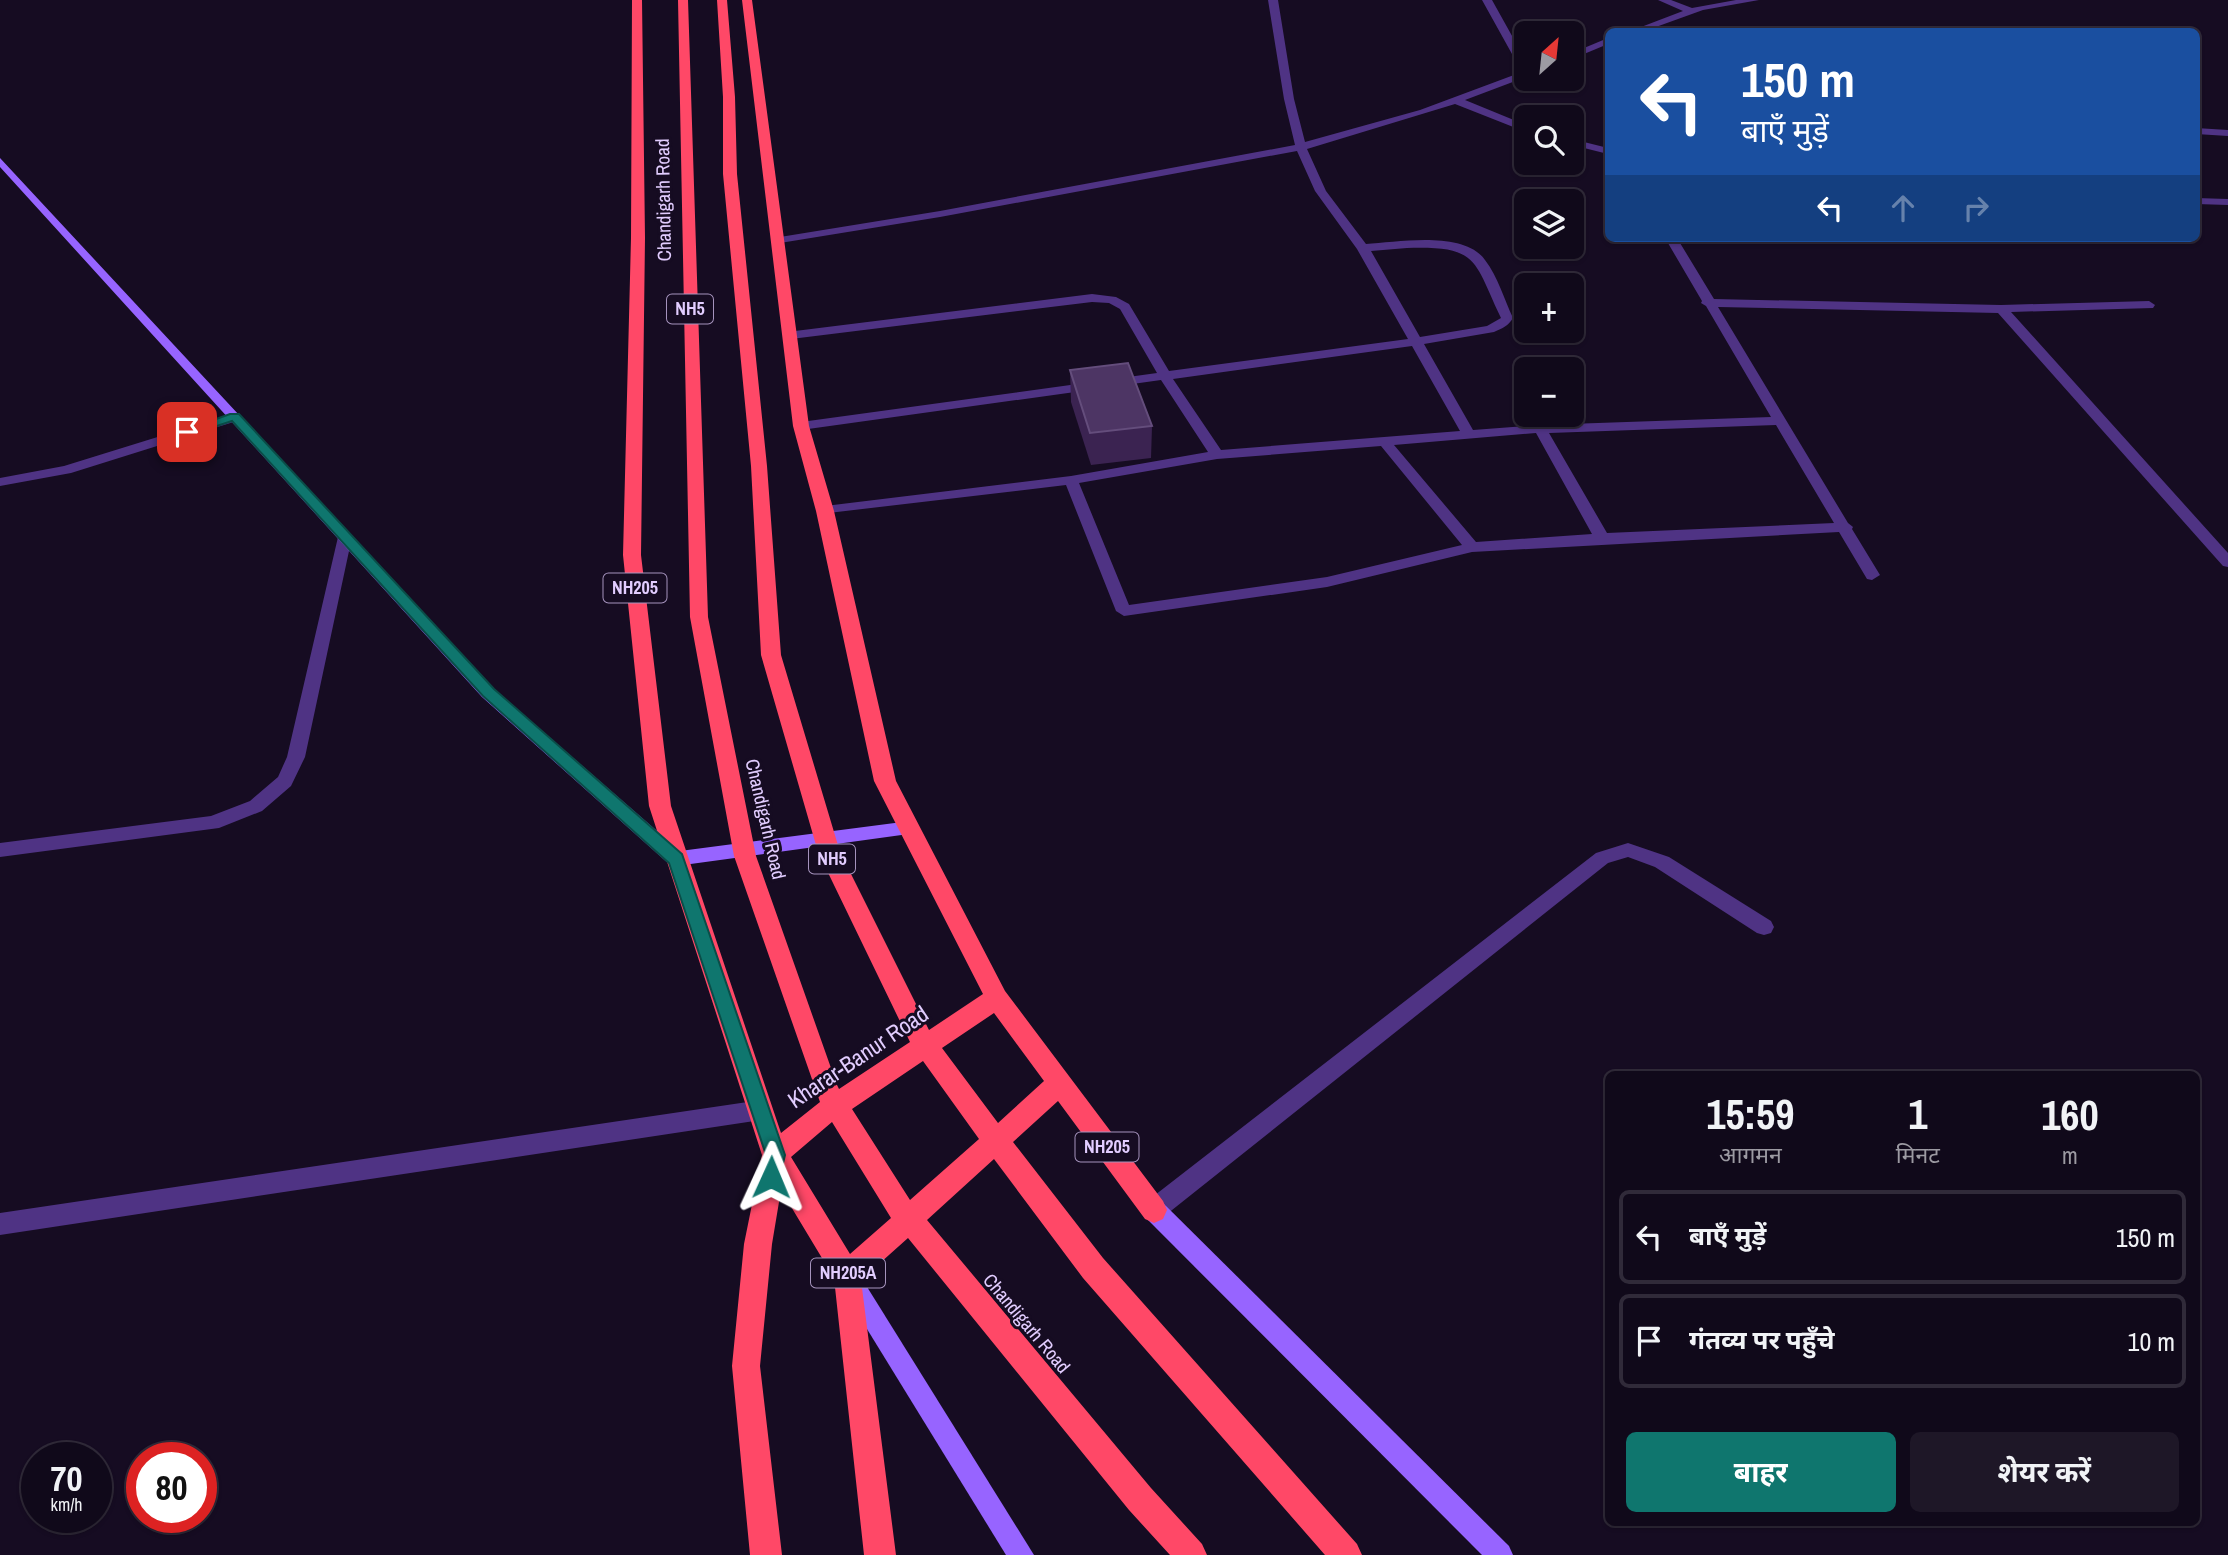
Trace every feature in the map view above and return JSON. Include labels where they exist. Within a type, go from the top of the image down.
[{"type":"highway","name":"NH205","points":[[637,0],[638,238],[632,555],[660,806],[775,1155]]},
{"type":"highway","name":"Chandigarh Road","points":[[683,0],[699,617],[745,856],[826,1090],[899,1207],[1140,1499],[1191,1555]]},
{"type":"highway","name":"NH5","points":[[722,0],[729,97],[730,174],[759,466],[771,655],[828,852],[916,1031],[992,1136],[1093,1268],[1346,1555]]},
{"type":"highway","name":"NH205","points":[[747,0],[780,240],[801,426],[825,511],[886,781],[997,998],[1154,1210]]},
{"type":"highway","name":"Kharar-Banur Road","points":[[775,1155],[809,1123],[997,998]]},
{"type":"highway","name":"NH205A","points":[[880,1555],[847,1275],[1060,1083]]},
{"type":"highway","points":[[775,1155],[847,1275]]},
{"type":"highway","points":[[766,1555],[746,1366],[758,1244],[775,1155]]},
{"type":"street","points":[[1273,0],[1289,99],[1301,147],[1321,191],[1363,248],[1469,435]]},
{"type":"street","points":[[1487,0],[1514,50]]},
{"type":"street","points":[[1663,0],[1690,11]]},
{"type":"street","points":[[1643,28],[1690,11],[1754,0]]},
{"type":"street","points":[[1584,51],[1605,42]]},
{"type":"street","points":[[780,240],[953,212],[1301,147],[1455,100],[1514,77]]},
{"type":"street","points":[[1455,100],[1514,124]]},
{"type":"street","points":[[2200,131],[2228,133]]},
{"type":"street","points":[[1584,145],[1605,150]]},
{"type":"street","points":[[0,161],[488,692],[676,859],[910,828]]},
{"type":"street","points":[[2200,201],[2228,202]]},
{"type":"street","points":[[1673,242],[1707,303],[1846,527],[1872,575]]},
{"type":"street","points":[[801,426],[1418,341],[1490,329],[1501,325],[1507,318],[1479,260],[1471,251],[1441,244],[1363,248]]},
{"type":"street","points":[[791,335],[1092,298],[1112,300],[1125,307],[1165,376],[1217,455]]},
{"type":"street","points":[[1707,303],[2001,309],[2148,305]]},
{"type":"street","points":[[2001,309],[2228,562]]},
{"type":"street","points":[[0,482],[66,470],[235,417]]},
{"type":"street","points":[[825,511],[1071,480],[1217,455],[1540,429],[1781,421]]},
{"type":"street","points":[[1540,429],[1602,538]]},
{"type":"street","points":[[1383,440],[1472,547]]},
{"type":"street","points":[[1071,480],[1124,611],[1327,582],[1472,547],[1846,527]]},
{"type":"street","points":[[0,850],[213,823],[256,806],[285,781],[296,757],[345,537]]},
{"type":"street","points":[[1500,1555],[1154,1210],[1602,858],[1628,850],[1662,862],[1764,927]]},
{"type":"street","points":[[0,1224],[761,1110]]},
{"type":"street","points":[[847,1275],[1021,1555]]},
{"type":"building","points":[[1128,363],[1152,426],[1090,433],[1070,370]]},
{"type":"route","points":[[187,432],[235,417],[488,692],[676,859],[775,1155],[771,1177]]}]
